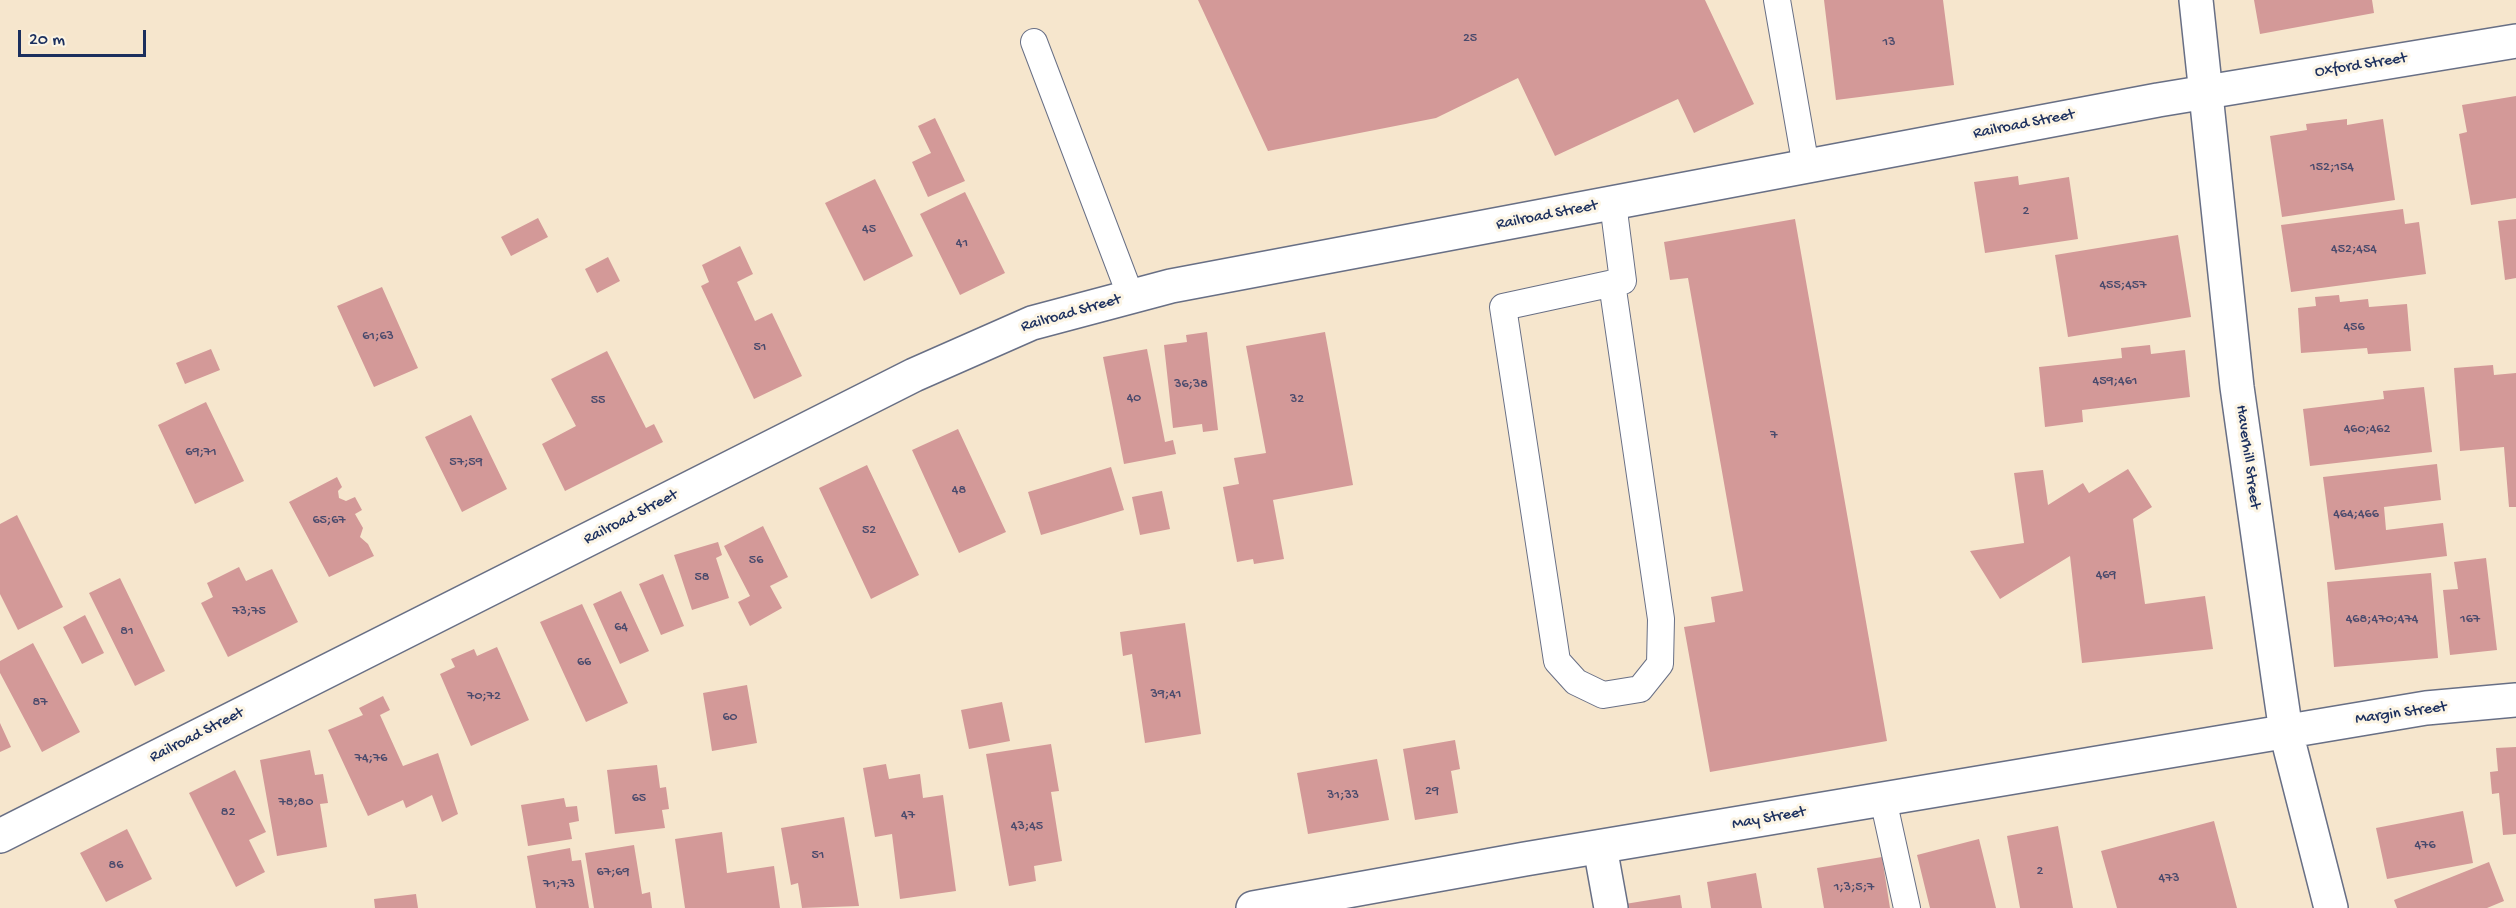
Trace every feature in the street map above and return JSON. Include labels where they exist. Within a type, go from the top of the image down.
[{"type":"street","name":"Haverhill Street","points":[[2196,0],[2237,387],[2286,732],[2331,908]]},
{"type":"street","name":"Oxford Street","points":[[2206,92],[2516,41]]},
{"type":"street","name":"Railroad Street","points":[[0,836],[914,375],[1032,323],[1171,286],[2206,92]]},
{"type":"street","name":"Margin Street","points":[[2286,732],[2426,708],[2516,700]]},
{"type":"street","name":"May Street","points":[[1253,908],[1600,847],[2286,732]]},
{"type":"street","points":[[1600,847],[1611,908]]},
{"type":"lane","points":[[1778,0],[1806,166]]},
{"type":"lane","points":[[1034,42],[1131,297]]},
{"type":"lane","points":[[1612,283],[1661,619],[1660,664],[1640,689],[1604,695],[1576,682],[1557,661],[1503,307],[1612,283],[1623,281],[1613,203]]},
{"type":"lane","points":[[1883,799],[1907,908]]},
{"type":"building","points":[[1198,0],[1705,0],[1754,104],[1694,133],[1678,99],[1555,156],[1518,78],[1436,118],[1268,151]]},
{"type":"building","points":[[1824,0],[1943,0],[1954,85],[1836,100]]},
{"type":"building","points":[[2254,0],[2372,0],[2374,13],[2260,34]]},
{"type":"building","points":[[2516,96],[2516,198],[2471,205],[2459,134],[2467,132],[2462,105]]},
{"type":"building","points":[[935,118],[965,181],[928,197],[912,162],[931,153],[918,126]]},
{"type":"building","points":[[2347,119],[2347,125],[2383,119],[2395,200],[2282,217],[2270,136],[2307,130],[2306,124]]},
{"type":"building","points":[[2018,176],[2019,185],[2069,177],[2078,239],[1985,253],[1974,182]]},
{"type":"building","points":[[875,179],[913,256],[864,281],[825,203]]},
{"type":"building","points":[[965,192],[1005,273],[960,295],[920,214]]},
{"type":"building","points":[[2403,209],[2405,224],[2419,222],[2426,274],[2291,292],[2281,225]]},
{"type":"building","points":[[538,218],[548,237],[511,256],[501,237]]},
{"type":"building","points":[[1795,219],[1887,741],[1710,772],[1684,627],[1715,622],[1711,597],[1743,591],[1688,278],[1670,280],[1664,242]]},
{"type":"building","points":[[2516,219],[2516,278],[2505,280],[2498,221]]},
{"type":"building","points":[[2178,235],[2191,317],[2068,337],[2055,255]]},
{"type":"building","points":[[740,246],[753,274],[737,282],[755,321],[772,313],[802,376],[754,399],[701,286],[709,282],[702,265]]},
{"type":"building","points":[[608,257],[620,281],[597,293],[585,269]]},
{"type":"building","points":[[382,287],[418,368],[374,387],[337,306]]},
{"type":"building","points":[[2339,295],[2340,302],[2368,299],[2369,307],[2407,304],[2411,351],[2368,354],[2367,348],[2301,353],[2298,308],[2316,306],[2315,297]]},
{"type":"building","points":[[1207,332],[1218,430],[1203,432],[1202,424],[1173,428],[1164,345],[1187,342],[1186,335]]},
{"type":"building","points":[[1325,332],[1353,485],[1273,500],[1284,559],[1254,564],[1253,559],[1237,562],[1223,487],[1239,484],[1234,458],[1266,453],[1246,346]]},
{"type":"building","points":[[2150,345],[2151,354],[2185,350],[2190,397],[2082,410],[2083,422],[2045,427],[2039,367],[2122,358],[2121,348]]},
{"type":"building","points":[[211,349],[220,370],[185,384],[176,363]]},
{"type":"building","points":[[1147,349],[1165,442],[1173,440],[1176,454],[1124,464],[1103,357]]},
{"type":"building","points":[[607,351],[646,428],[654,424],[663,442],[565,491],[542,444],[576,426],[551,379]]},
{"type":"building","points":[[2493,365],[2494,375],[2516,373],[2516,507],[2509,507],[2504,447],[2460,451],[2454,368]]},
{"type":"building","points":[[2424,387],[2432,452],[2310,466],[2303,409],[2384,399],[2383,391]]},
{"type":"building","points":[[206,402],[244,481],[195,504],[158,425]]},
{"type":"building","points":[[471,415],[507,489],[462,512],[425,437]]},
{"type":"building","points":[[958,429],[1006,532],[959,553],[912,450]]},
{"type":"building","points":[[2437,464],[2441,500],[2384,507],[2386,530],[2443,523],[2447,556],[2335,570],[2323,477]]},
{"type":"building","points":[[867,465],[919,575],[871,599],[819,488]]},
{"type":"building","points":[[1111,467],[1124,510],[1041,535],[1028,492]]},
{"type":"building","points":[[2128,469],[2152,507],[2133,519],[2145,604],[2205,596],[2213,649],[2082,663],[2070,556],[2000,599],[1970,551],[2024,543],[2014,473],[2043,470],[2048,505],[2083,483],[2089,493]]},
{"type":"building","points":[[337,477],[342,487],[338,491],[339,498],[346,501],[355,497],[362,510],[355,514],[363,528],[360,537],[368,544],[374,556],[329,577],[289,502]]},
{"type":"building","points":[[1162,491],[1170,529],[1140,535],[1132,497]]},
{"type":"building","points":[[17,515],[63,607],[18,630],[0,594],[0,524]]},
{"type":"building","points":[[763,526],[788,577],[770,586],[782,608],[750,626],[738,602],[750,596],[724,546]]},
{"type":"building","points":[[718,542],[722,555],[716,558],[729,598],[692,610],[674,555]]},
{"type":"building","points":[[2486,558],[2497,650],[2450,655],[2443,590],[2458,589],[2454,562]]},
{"type":"building","points":[[239,567],[246,581],[272,569],[298,622],[228,657],[201,603],[213,597],[207,583]]},
{"type":"building","points":[[2431,573],[2438,658],[2334,667],[2327,582]]},
{"type":"building","points":[[663,574],[684,626],[661,635],[639,584]]},
{"type":"building","points":[[120,578],[165,671],[135,686],[89,593]]},
{"type":"building","points":[[621,591],[649,651],[620,664],[593,604]]},
{"type":"building","points":[[582,604],[628,703],[586,722],[540,622]]},
{"type":"building","points":[[85,615],[104,653],[82,664],[63,627]]},
{"type":"building","points":[[1185,623],[1201,734],[1145,743],[1132,654],[1123,656],[1120,632]]},
{"type":"building","points":[[33,643],[80,732],[42,752],[0,673],[0,661]]},
{"type":"building","points":[[497,647],[529,720],[471,746],[440,674],[455,667],[451,659],[474,649],[477,656]]},
{"type":"building","points":[[747,685],[757,743],[712,751],[703,693]]},
{"type":"building","points":[[383,696],[390,710],[380,715],[403,766],[438,753],[458,814],[442,822],[432,795],[406,808],[403,800],[368,816],[328,730],[363,715],[359,708]]},
{"type":"building","points":[[1002,702],[1010,741],[969,749],[961,710]]},
{"type":"building","points":[[0,723],[11,747],[0,752]]},
{"type":"building","points":[[1455,740],[1460,769],[1451,771],[1458,813],[1415,820],[1403,749]]},
{"type":"building","points":[[1051,744],[1059,791],[1051,792],[1062,861],[1034,866],[1036,881],[1009,886],[986,754]]},
{"type":"building","points":[[2516,747],[2516,834],[2503,835],[2499,793],[2492,794],[2490,772],[2498,771],[2496,748]]},
{"type":"building","points":[[310,750],[315,775],[323,774],[328,803],[320,804],[327,847],[277,856],[260,760]]},
{"type":"building","points":[[1377,759],[1389,820],[1308,834],[1297,773]]},
{"type":"building","points":[[886,764],[889,779],[920,774],[923,798],[943,795],[956,891],[900,899],[892,834],[875,837],[863,768]]},
{"type":"building","points":[[657,765],[660,788],[666,787],[669,809],[662,810],[665,828],[615,834],[607,770]]},
{"type":"building","points":[[235,770],[266,832],[249,840],[265,872],[236,887],[189,793]]},
{"type":"building","points":[[564,798],[566,807],[577,806],[579,821],[569,823],[572,839],[528,846],[521,805]]},
{"type":"building","points":[[2463,811],[2473,863],[2387,879],[2376,828]]},
{"type":"building","points":[[844,817],[859,906],[802,908],[798,883],[791,885],[781,828]]},
{"type":"building","points":[[2214,821],[2237,908],[2117,908],[2101,851]]},
{"type":"building","points":[[2058,826],[2073,908],[2020,908],[2007,836]]},
{"type":"building","points":[[127,829],[152,879],[106,902],[80,853]]},
{"type":"building","points":[[722,832],[727,873],[774,866],[780,908],[685,908],[675,839]]},
{"type":"building","points":[[1979,839],[1996,908],[1930,908],[1917,855]]},
{"type":"building","points":[[634,845],[642,894],[650,892],[652,908],[594,908],[585,853]]},
{"type":"building","points":[[570,848],[572,861],[581,860],[589,908],[536,908],[527,856]]},
{"type":"building","points":[[1882,857],[1890,908],[1824,908],[1817,868]]},
{"type":"building","points":[[2489,862],[2504,901],[2487,908],[2397,908],[2394,900]]},
{"type":"building","points":[[1756,873],[1762,908],[1711,908],[1707,882]]},
{"type":"building","points":[[416,894],[418,908],[375,908],[374,899]]},
{"type":"building","points":[[1680,895],[1682,908],[1625,908],[1625,904]]}]
